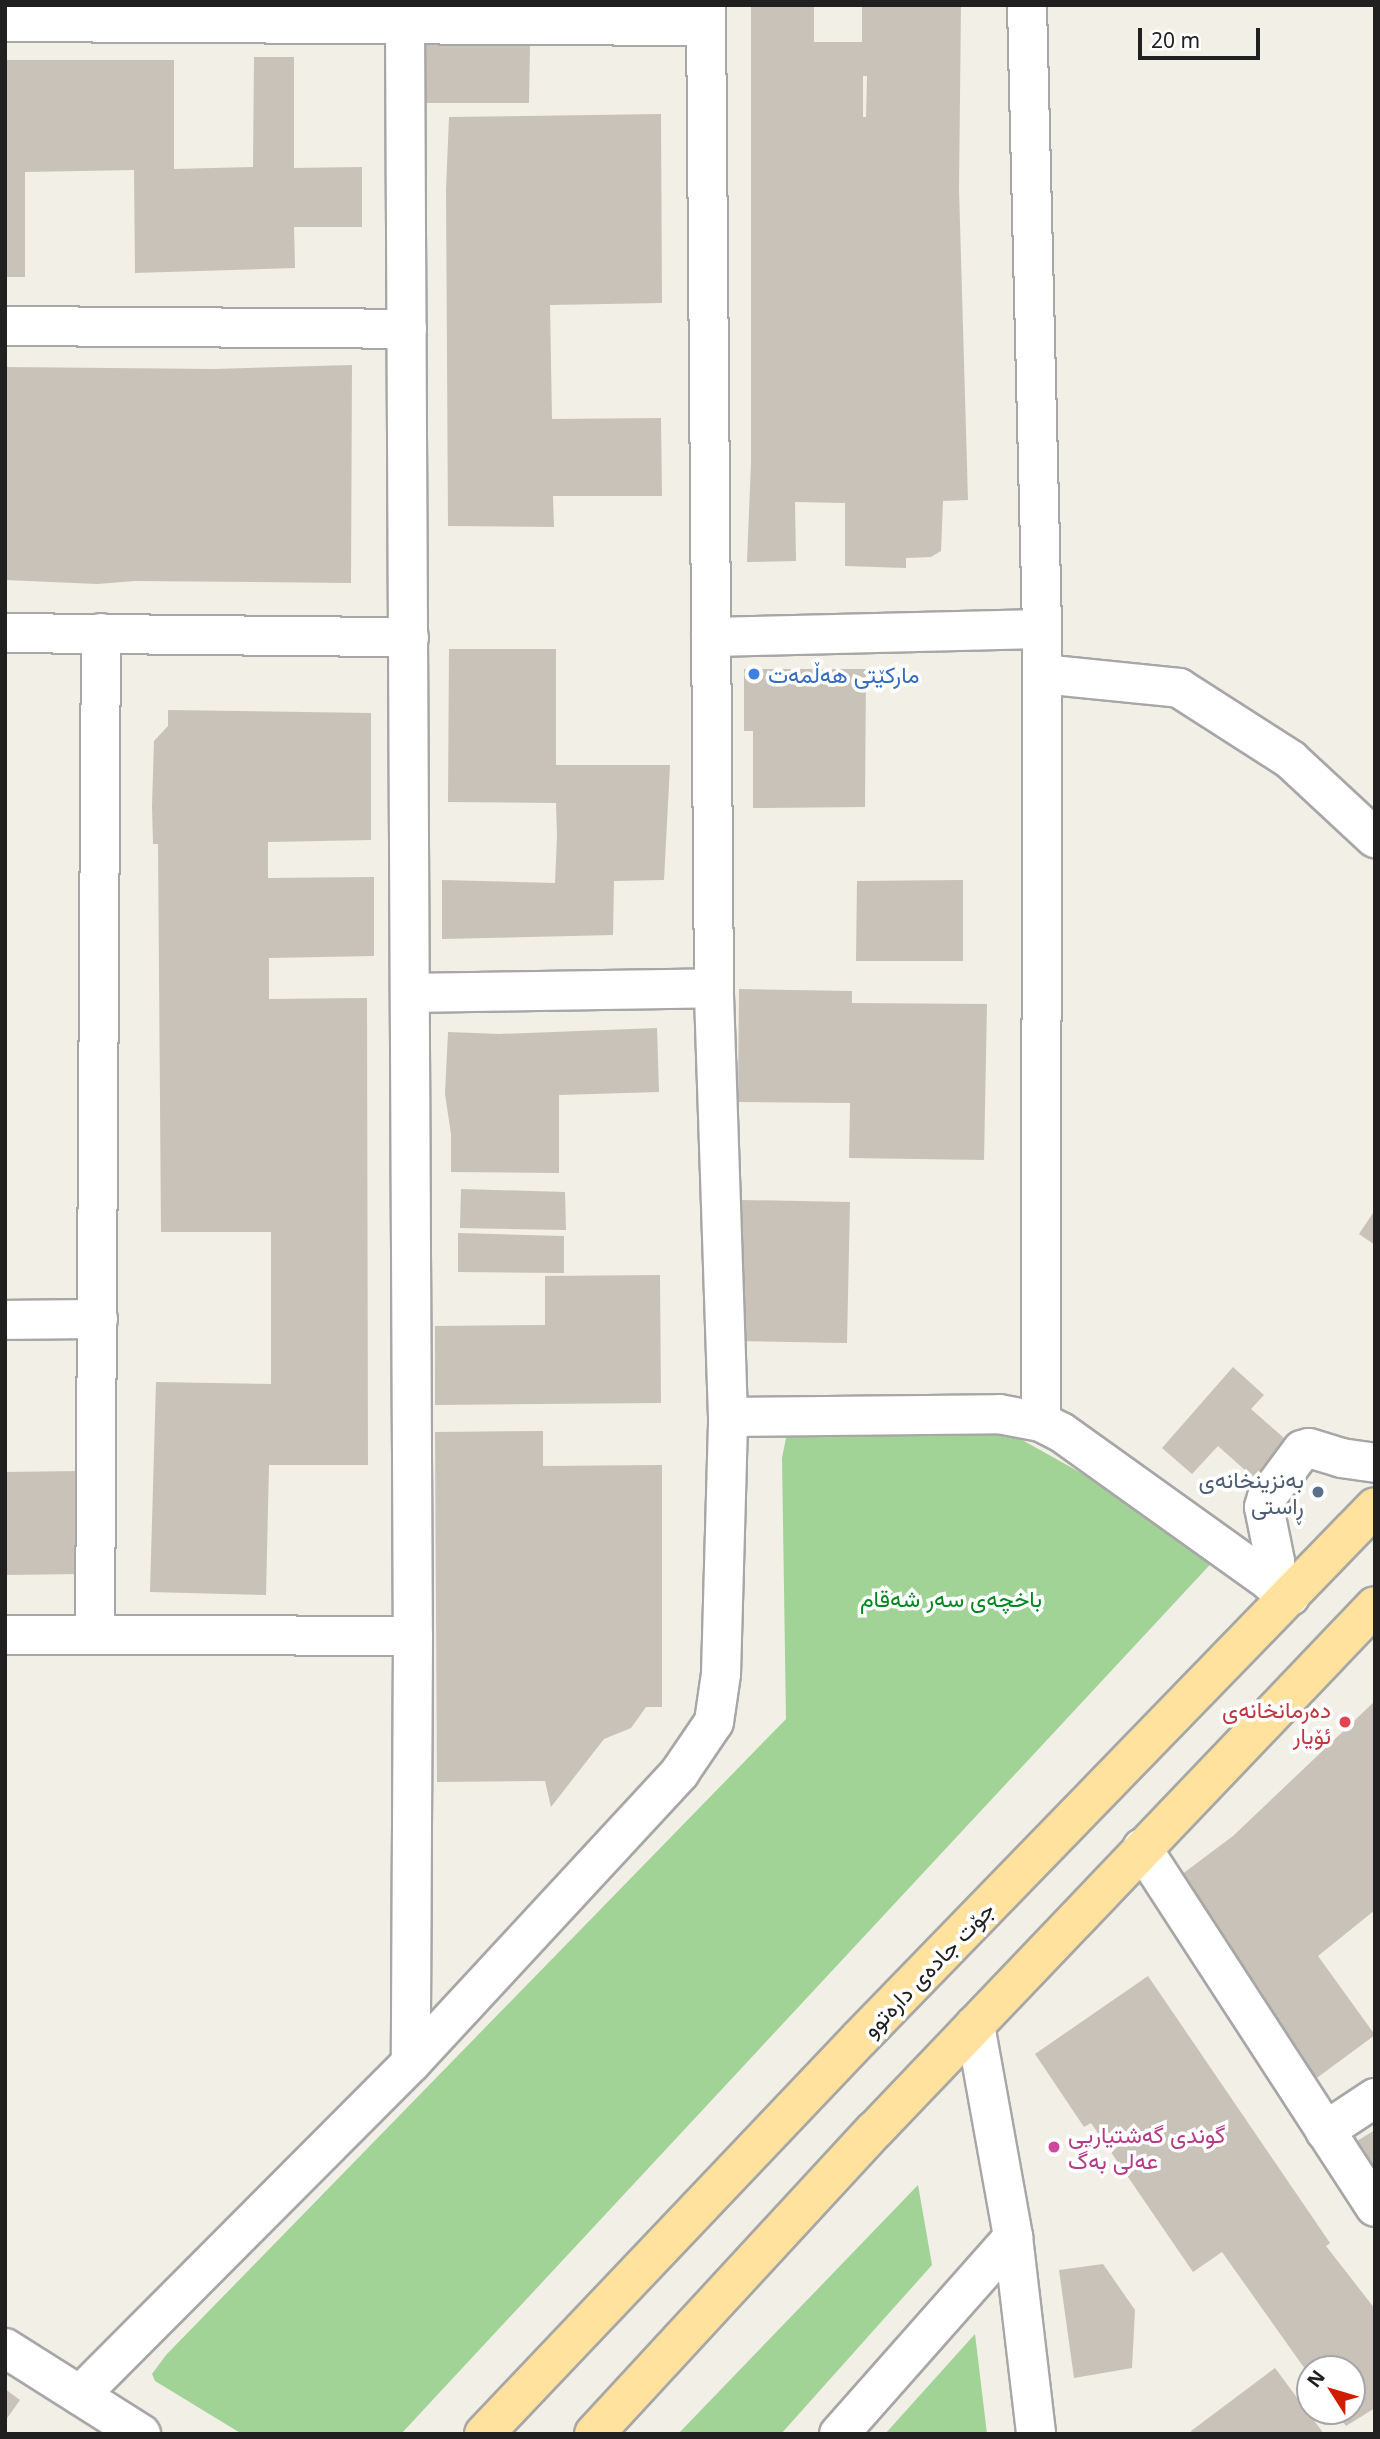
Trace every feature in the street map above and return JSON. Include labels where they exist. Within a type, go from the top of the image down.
[{"type":"main road","name":"جۆت جادەی دارەتوو","points":[[484,2434],[1281,1590],[1375,1507]]},
{"type":"main road","points":[[594,2434],[1142,1847],[1375,1605]]},
{"type":"street","points":[[1027,5],[1042,629],[1041,1422]]},
{"type":"street","points":[[5,22],[405,24],[706,16],[714,988],[728,1417],[721,1674],[714,1722],[680,1772],[411,2063],[80,2395]]},
{"type":"street","points":[[405,24],[413,1636],[411,2063]]},
{"type":"street","points":[[5,326],[407,329]]},
{"type":"street","points":[[711,637],[1042,629]]},
{"type":"street","points":[[5,633],[409,637]]},
{"type":"street","points":[[95,1635],[101,633]]},
{"type":"street","points":[[1042,674],[1179,688],[1291,760],[1375,838]]},
{"type":"street","points":[[410,993],[714,988]]},
{"type":"street","points":[[5,1320],[98,1319]]},
{"type":"street","points":[[728,1417],[999,1415],[1041,1422],[1061,1432],[1281,1590]]},
{"type":"street","points":[[1281,1590],[1264,1507],[1267,1497],[1302,1450],[1309,1448],[1341,1458],[1375,1463]]},
{"type":"street","points":[[5,1634],[413,1636]]},
{"type":"street","points":[[1142,1847],[1375,2207]]},
{"type":"street","points":[[975,2025],[1013,2238],[1036,2434]]},
{"type":"street","points":[[1325,2131],[1375,2098]]},
{"type":"street","points":[[839,2434],[1013,2238]]},
{"type":"street","points":[[5,2348],[141,2434]]},
{"type":"green space","name":"باخچەی سەر شەقام","points":[[1008,1432],[1167,1521],[1219,1555],[401,2434],[242,2434],[155,2381],[152,2374],[166,2355],[786,1719],[782,1458],[786,1438],[795,1434]]},
{"type":"green space","points":[[918,2185],[932,2265],[781,2434],[678,2434]]},
{"type":"green space","points":[[975,2334],[987,2434],[885,2434]]},
{"type":"building","points":[[751,5],[814,5],[814,42],[862,42],[862,5],[961,5],[959,189],[968,500],[943,501],[941,551],[931,557],[906,558],[906,568],[845,566],[845,503],[795,502],[796,561],[747,562],[751,463]],"holes":[[[863,76],[867,76],[866,117],[863,117]]]},
{"type":"building","points":[[425,45],[530,45],[529,103],[422,103]]},
{"type":"building","points":[[254,57],[294,57],[294,168],[362,167],[362,227],[294,227],[295,268],[135,273],[134,170],[25,172],[25,277],[5,277],[5,60],[174,60],[174,169],[253,167]]},
{"type":"building","points":[[661,114],[662,303],[550,305],[552,419],[661,418],[662,496],[553,496],[554,527],[448,526],[446,189],[449,117]]},
{"type":"building","points":[[352,365],[351,583],[135,581],[97,584],[5,580],[5,367],[214,369]]},
{"type":"building","points":[[449,649],[556,649],[556,765],[670,765],[664,880],[614,881],[613,935],[442,939],[442,880],[555,883],[557,836],[556,803],[448,802]]},
{"type":"building","points":[[744,669],[866,669],[865,807],[753,808],[753,731],[744,731]]},
{"type":"building","points":[[168,710],[371,713],[371,840],[268,842],[268,878],[374,877],[374,956],[269,958],[269,999],[367,998],[368,1465],[269,1465],[266,1595],[150,1592],[156,1382],[271,1384],[271,1232],[161,1232],[158,844],[153,844],[152,806],[154,741],[168,726]]},
{"type":"building","points":[[963,880],[963,961],[856,961],[857,881]]},
{"type":"building","points":[[739,989],[852,991],[852,1003],[987,1004],[984,1160],[849,1158],[850,1103],[738,1102]]},
{"type":"building","points":[[657,1028],[659,1092],[559,1095],[559,1173],[451,1172],[451,1134],[445,1094],[448,1032],[499,1034]]},
{"type":"building","points":[[461,1189],[565,1192],[566,1230],[460,1228]]},
{"type":"building","points":[[742,1200],[850,1202],[847,1343],[739,1341]]},
{"type":"building","points":[[1375,1210],[1375,1245],[1359,1234]]},
{"type":"building","points":[[458,1233],[564,1236],[564,1273],[458,1272]]},
{"type":"building","points":[[660,1275],[661,1403],[435,1405],[435,1326],[545,1325],[545,1276]]},
{"type":"building","points":[[1233,1367],[1264,1395],[1251,1409],[1308,1459],[1275,1497],[1218,1446],[1192,1474],[1162,1448]]},
{"type":"building","points":[[543,1431],[543,1466],[662,1465],[662,1707],[646,1707],[631,1728],[604,1739],[551,1807],[545,1781],[437,1782],[435,1432]]},
{"type":"building","points":[[81,1471],[82,1574],[5,1575],[5,1472]]},
{"type":"building","points":[[1375,1701],[1375,1910],[1318,1956],[1375,2035],[1314,2080],[1177,1878],[1233,1836]]},
{"type":"building","points":[[1148,1976],[1330,2243],[1326,2246],[1375,2309],[1375,2408],[1366,2414],[1366,2355],[1296,2356],[1222,2252],[1193,2272],[1091,2123],[1084,2127],[1035,2054]]},
{"type":"building","points":[[1375,2130],[1375,2169],[1357,2141]]},
{"type":"building","points":[[1103,2264],[1135,2310],[1132,2368],[1074,2378],[1059,2270]]},
{"type":"building","points":[[1275,2368],[1296,2396],[1296,2425],[1317,2425],[1324,2434],[1193,2434],[1191,2431]]},
{"type":"building","points":[[5,2389],[20,2400],[5,2421]]},
{"type":"place","name":"مارکێتی هەڵمەت","points":[[754,674]]},
{"type":"place","name":"بەنزینخانەی ڕاستی","points":[[1318,1492]]},
{"type":"place","name":"دەرمانخانەی ئۆیار","points":[[1345,1722]]},
{"type":"place","name":"گوندی گەشتیاریی عەلی بەگ","points":[[1054,2147]]}]
